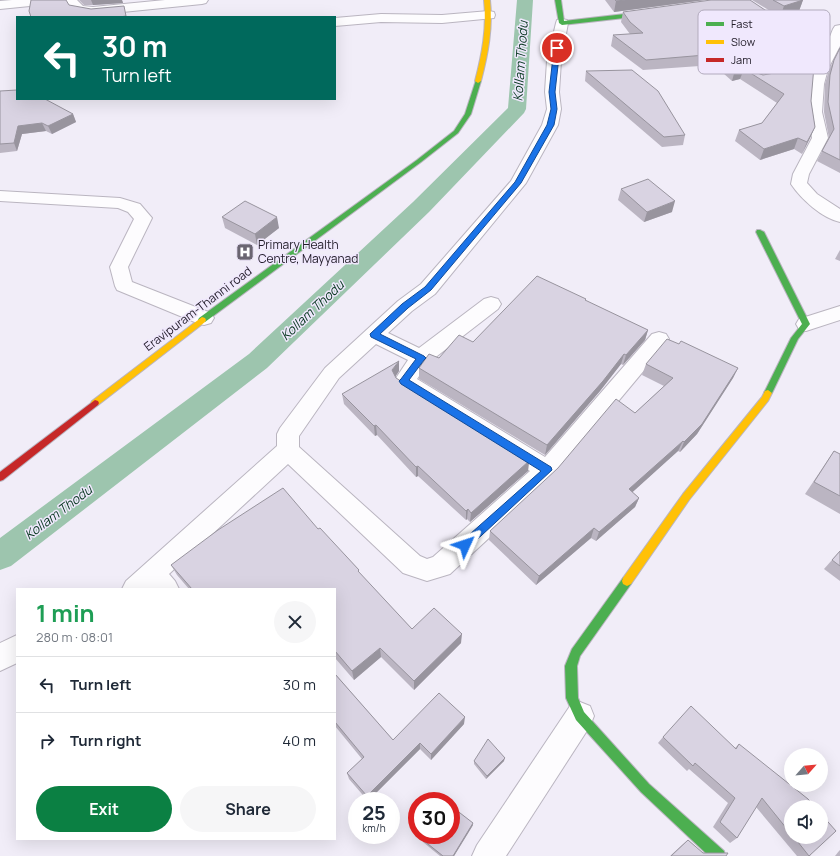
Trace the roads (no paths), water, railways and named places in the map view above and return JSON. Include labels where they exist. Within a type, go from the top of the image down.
[{"type":"main road","name":"Eravipuram-Thanni road","points":[[0,477],[204,318],[413,166],[456,132],[468,114],[483,63],[489,15],[486,0]]},
{"type":"main road","points":[[558,0],[562,23],[662,11]]},
{"type":"main road","points":[[719,856],[645,788],[580,716],[572,698],[571,666],[576,653],[686,497],[764,399],[795,338],[806,324],[760,232]]},
{"type":"street","points":[[0,6],[50,0]]},
{"type":"street","points":[[76,9],[92,11],[194,0]]},
{"type":"street","points":[[336,22],[381,18],[442,19],[489,15]]},
{"type":"street","points":[[151,584],[288,450],[288,434],[332,373],[405,306],[428,288],[518,183],[550,125],[554,109],[552,92],[554,61],[562,23]]},
{"type":"street","points":[[830,53],[840,29]]},
{"type":"street","points":[[819,74],[816,84],[815,112],[820,138],[802,174],[799,184],[812,198],[840,217]]},
{"type":"street","points":[[0,196],[120,203],[134,208],[143,218],[119,267],[124,286],[204,318]]},
{"type":"street","points":[[491,304],[421,358],[404,381],[548,470]]},
{"type":"street","points":[[806,324],[840,313]]},
{"type":"street","points":[[374,334],[421,358]]},
{"type":"street","points":[[288,450],[412,565],[427,570],[441,566],[548,470],[659,339]]},
{"type":"street","points":[[0,658],[16,649]]},
{"type":"street","points":[[488,856],[580,716]]},
{"type":"waterway","name":"Kollam Thodu","points":[[0,556],[258,361],[421,207],[517,109],[525,0]]},
{"type":"place","name":"Primary Health Centre, Mayyanad","points":[[245,252]]}]
